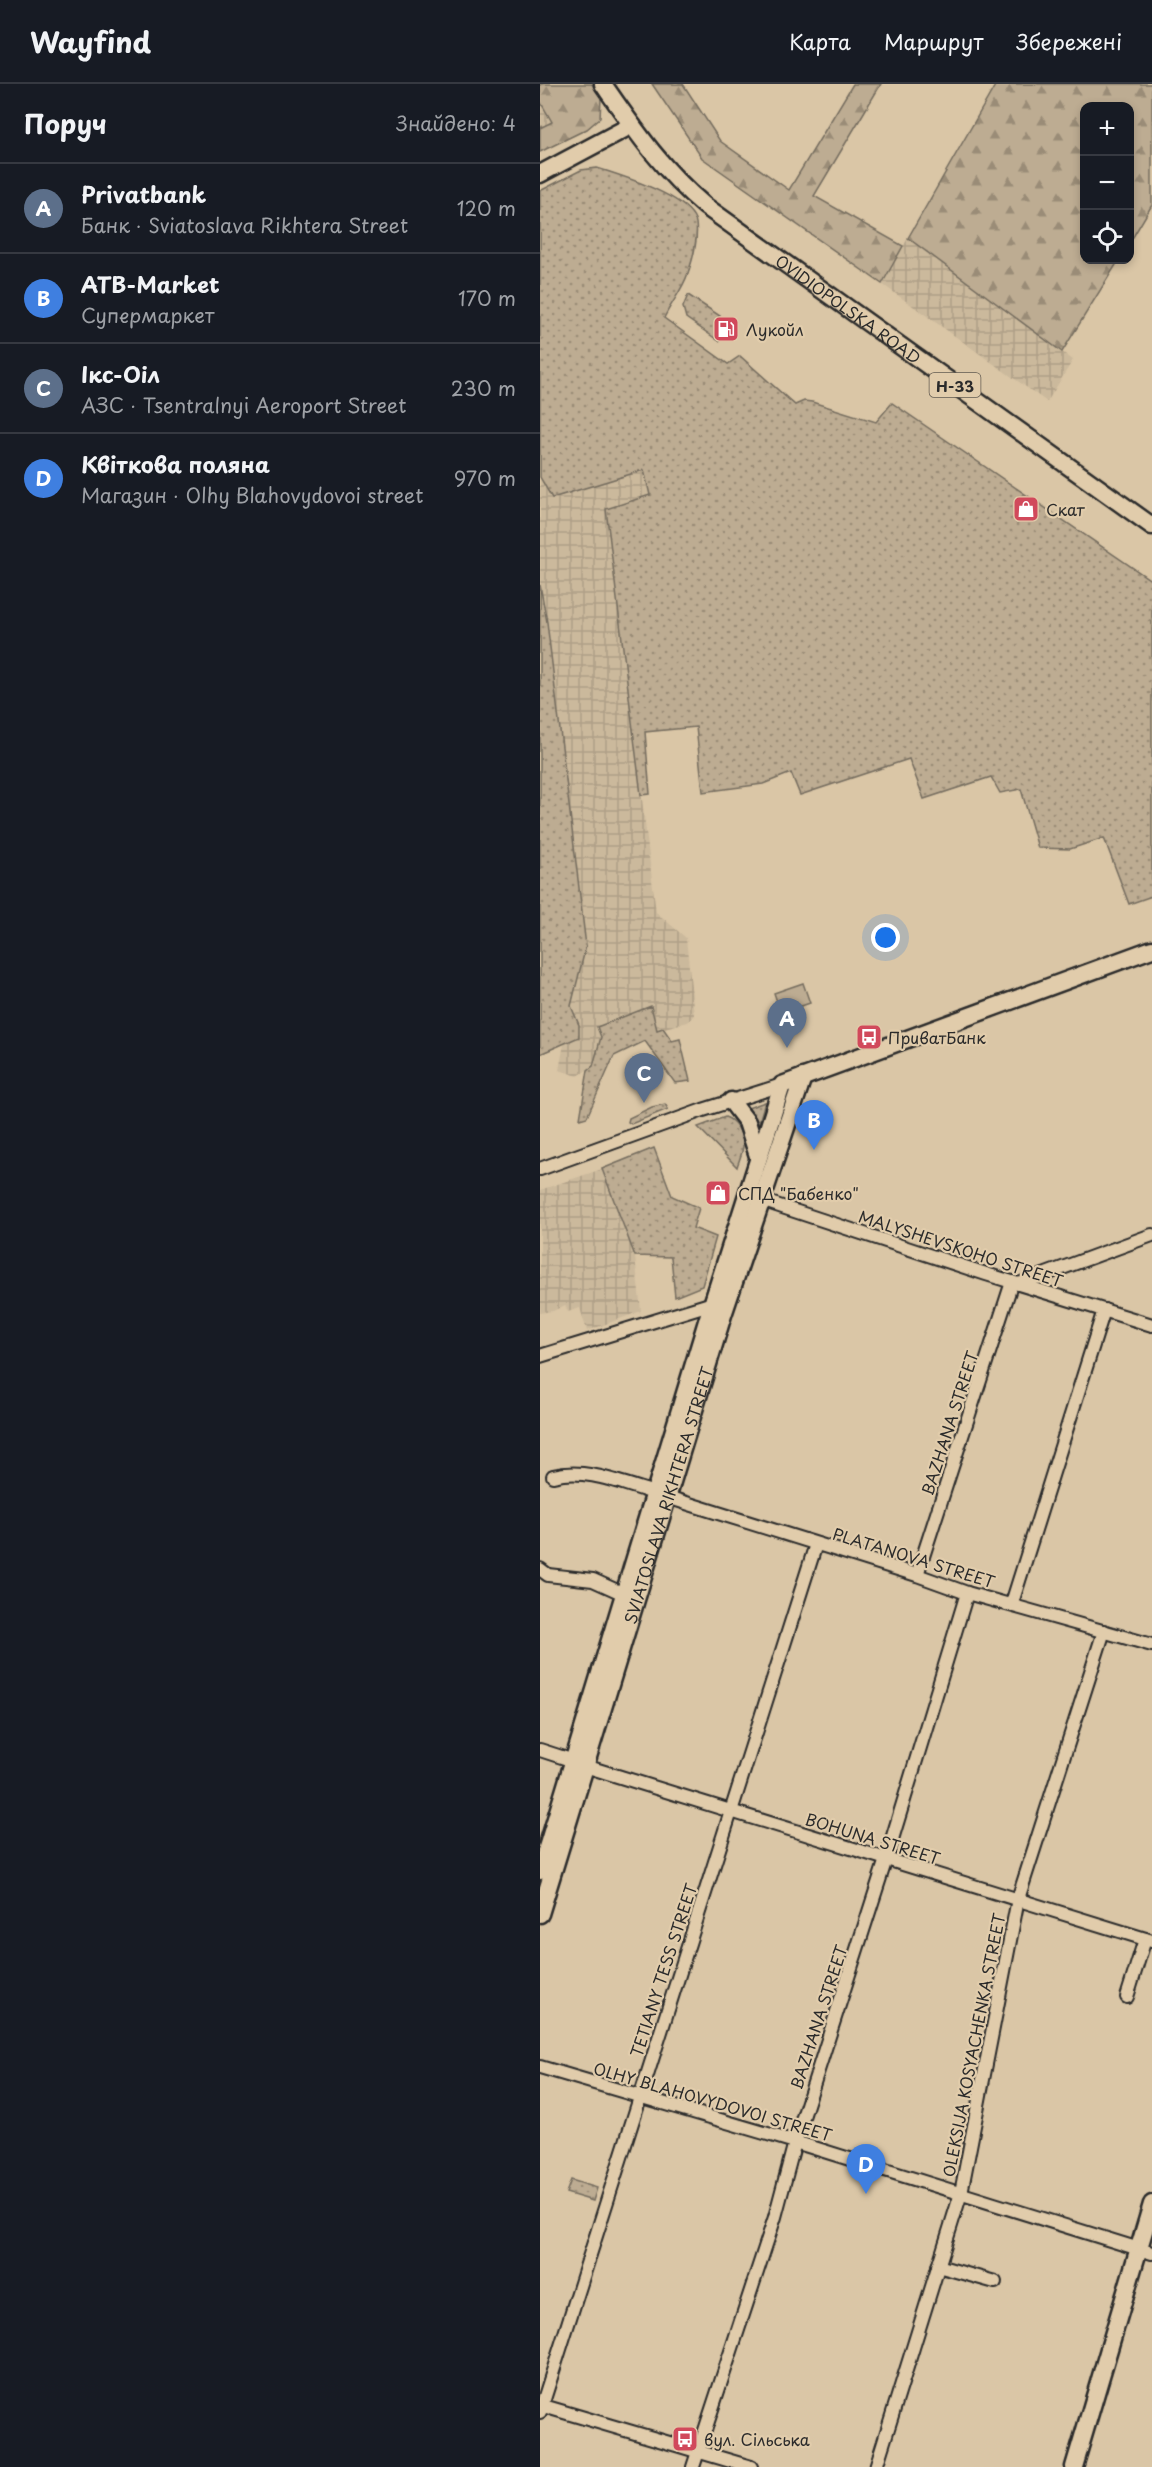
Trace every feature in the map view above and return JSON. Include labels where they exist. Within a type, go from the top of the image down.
[{"type":"main road","name":"OVIDIOPOLSKA ROAD","points":[[603,84],[656,159],[705,206],[1152,526]]},
{"type":"main road","points":[[540,174],[632,125]]},
{"type":"main road","points":[[782,1085],[1152,949]]},
{"type":"main road","name":"SVIATOSLAVA RIKHTERA STREET","points":[[540,1914],[624,1594],[661,1495],[803,1077]]},
{"type":"main road","name":"SVIATOSLAVA RIKHTERA STREET","points":[[540,1871],[579,1763],[661,1495],[713,1303],[782,1085]]},
{"type":"main road","points":[[731,1101],[747,1122],[754,1137],[758,1157]]},
{"type":"main road","points":[[1074,2467],[1145,2251],[1152,2204]]},
{"type":"street","points":[[540,1169],[782,1085]]},
{"type":"street","name":"MALYSHEVSKOHO STREET","points":[[761,1200],[1152,1325]]},
{"type":"street","points":[[1016,1283],[1152,1235]]},
{"type":"street","name":"BAZHANA STREET","points":[[917,1575],[1016,1283]]},
{"type":"street","points":[[540,1356],[713,1303]]},
{"type":"street","points":[[1012,1604],[1104,1310]]},
{"type":"street","name":"PLATANOVA STREET","points":[[553,1476],[568,1472],[586,1473],[917,1575],[967,1593],[1152,1645]]},
{"type":"street","name":"TETIANY TESS STREET","points":[[540,2407],[816,1544]]},
{"type":"street","points":[[540,1569],[548,1575],[593,1580],[624,1594]]},
{"type":"street","name":"BAZHANA STREET","points":[[693,2467],[700,2452],[775,2217],[795,2142],[886,1859],[967,1593]]},
{"type":"street","name":"OLEKSIJA KOSYACHENKA STREET","points":[[876,2467],[961,2193],[1018,1899],[1104,1630]]},
{"type":"street","name":"BOHUNA STREET","points":[[540,1750],[1149,1940]]},
{"type":"street","points":[[1127,1997],[1149,1940]]},
{"type":"street","name":"OLHY BLAHOVYDOVOI STREET","points":[[540,2067],[795,2142],[1145,2251]]},
{"type":"street","points":[[938,2265],[995,2282]]},
{"type":"street","points":[[540,2407],[751,2467]]},
{"type":"shaded area","points":[[540,101],[552,122],[540,128]]},
{"type":"shaded area","points":[[908,238],[1073,360],[1047,402],[882,284]]},
{"type":"shaded area","points":[[644,470],[650,495],[606,509],[656,912],[686,938],[694,1015],[688,1022],[657,1030],[652,1007],[597,1028],[601,1037],[593,1066],[578,1076],[559,1070],[564,1044],[579,1037],[579,1025],[571,1007],[547,622],[540,585],[540,477],[552,498]]},
{"type":"shaded area","points":[[602,1169],[635,1256],[641,1311],[587,1331],[580,1308],[568,1312],[565,1305],[553,1311],[540,1313],[540,1190]]},
{"type":"green space","points":[[540,84],[592,84],[601,98],[600,118],[587,129],[540,152],[540,128],[552,122],[540,101]]},
{"type":"green space","points":[[652,84],[683,84],[720,141],[789,190],[853,84],[881,84],[814,196],[903,246],[882,284],[702,158]]},
{"type":"green space","points":[[996,84],[1152,84],[1152,205],[1134,235],[1134,102],[1080,102],[1080,264],[1117,264],[1062,352],[908,238]]},
{"type":"green space","points":[[597,168],[654,188],[682,204],[692,213],[696,223],[696,235],[692,261],[683,285],[664,318],[728,364],[740,356],[795,405],[804,401],[812,402],[876,422],[892,403],[1152,581],[1152,896],[1129,904],[1104,838],[1070,849],[1038,848],[1021,789],[1000,793],[991,777],[924,799],[909,759],[800,795],[791,773],[763,784],[703,792],[696,727],[645,732],[650,794],[641,795],[606,509],[650,495],[644,470],[552,498],[540,477],[540,191],[581,170]]},
{"type":"green space","points":[[688,295],[720,316],[716,322],[721,325],[718,334],[722,337],[719,341],[686,318],[683,307]]},
{"type":"green space","points":[[540,585],[547,622],[586,946],[571,1006],[579,1025],[579,1037],[540,1054]]},
{"type":"green space","points":[[803,983],[810,1003],[781,1013],[774,993]]},
{"type":"green space","points":[[651,1006],[657,1030],[663,1028],[672,1041],[680,1039],[690,1081],[675,1083],[645,1041],[614,1056],[587,1117],[580,1119],[588,1070],[593,1066],[601,1037],[597,1027]]},
{"type":"green space","points":[[765,1102],[756,1132],[745,1109]]},
{"type":"green space","points":[[665,1104],[668,1109],[631,1124],[628,1122],[629,1118],[652,1107]]},
{"type":"green space","points":[[725,1117],[740,1131],[743,1143],[737,1167],[698,1127]]},
{"type":"green space","points":[[654,1148],[672,1196],[699,1208],[693,1228],[716,1237],[702,1286],[675,1297],[671,1257],[635,1256],[602,1169]]},
{"type":"green space","points":[[571,2180],[597,2188],[593,2201],[566,2193]]},
{"type":"place","name":"Лукойл","points":[[726,329]]},
{"type":"place","name":"Скат","points":[[1026,509]]},
{"type":"place","name":"ПриватБанк","points":[[869,1037]]},
{"type":"place","name":"Privatbank","points":[[787,1048]]},
{"type":"place","name":"Ікс-Оіл","points":[[644,1103]]},
{"type":"place","name":"ATB-Market","points":[[814,1150]]},
{"type":"place","name":"СПД \"Бабенко\"","points":[[718,1193]]},
{"type":"place","name":"Квіткова поляна","points":[[866,2194]]},
{"type":"place","name":"вул. Сiльська","points":[[685,2439]]}]
